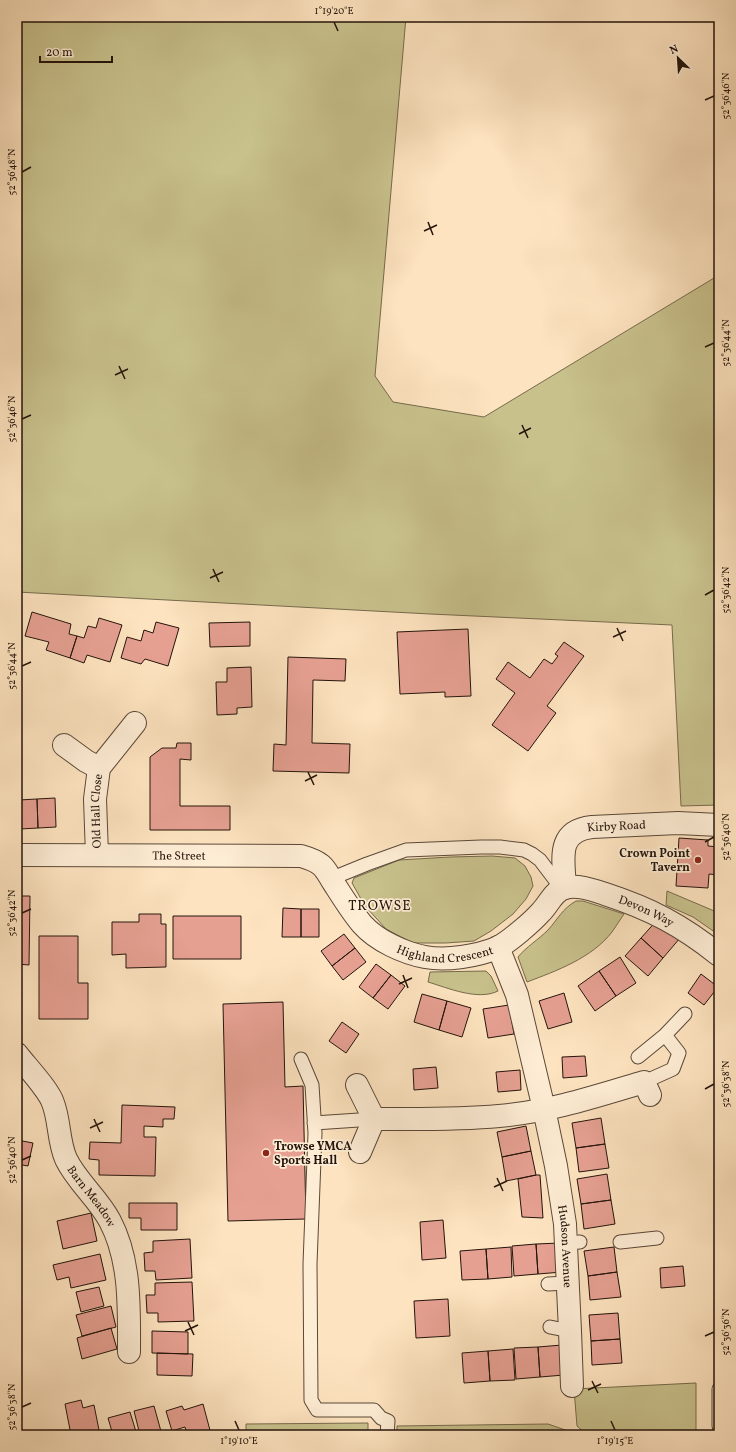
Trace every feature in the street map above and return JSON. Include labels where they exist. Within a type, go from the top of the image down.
[{"type":"street","name":"Old Hall Close","points":[[98,855],[95,799],[99,768],[135,723]]},
{"type":"street","name":"Old Hall Close","points":[[64,745],[86,761],[99,768]]},
{"type":"street","name":"Kirby Road","points":[[563,889],[563,854],[565,843],[570,836],[579,830],[592,827],[678,824],[719,825]]},
{"type":"street","name":"The Street","points":[[17,855],[301,856],[321,864],[332,880]]},
{"type":"street","name":"Highland Crescent","points":[[332,880],[363,925],[384,941],[404,951],[427,957],[448,958],[464,956],[498,947],[533,920],[544,909],[550,899],[563,889]]},
{"type":"street","name":"Devon Way","points":[[563,889],[588,888],[632,903],[669,920],[694,935],[719,955]]},
{"type":"street","name":"Hudson Avenue","points":[[498,947],[517,995],[556,1166],[564,1224],[573,1243],[558,1284],[560,1329],[572,1386]]},
{"type":"street","name":"Barn Meadow","points":[[17,1054],[53,1102],[61,1146],[66,1158],[72,1170],[106,1214],[118,1241],[125,1265],[129,1300],[129,1352]]},
{"type":"street","points":[[357,1085],[374,1119],[360,1152]]},
{"type":"street","points":[[374,1119],[455,1119],[500,1116],[647,1089]]},
{"type":"lane","points":[[332,880],[340,875],[367,864],[406,850],[500,847],[524,850],[532,854],[540,860],[563,889]]},
{"type":"lane","points":[[638,1057],[665,1034],[685,1014]]},
{"type":"lane","points":[[647,1089],[673,1069],[679,1053],[665,1034]]},
{"type":"lane","points":[[301,1059],[312,1085],[314,1123],[313,1215],[310,1270],[311,1400],[317,1410],[374,1410],[381,1418],[388,1422],[387,1435]]},
{"type":"lane","points":[[314,1123],[374,1119]]},
{"type":"lane","points":[[620,1242],[657,1238]]},
{"type":"lane","points":[[719,1389],[719,1426]]},
{"type":"shaded area","points":[[17,17],[406,17],[375,376],[393,402],[484,417],[719,275],[719,805],[681,806],[672,625],[17,592]]},
{"type":"shaded area","points":[[492,856],[515,858],[525,866],[531,877],[533,886],[526,899],[513,914],[491,931],[474,941],[413,943],[386,929],[365,906],[352,883],[354,878],[399,860]]},
{"type":"shaded area","points":[[667,891],[719,913],[719,935],[693,917],[666,905]]},
{"type":"shaded area","points":[[576,901],[583,901],[624,914],[612,932],[594,949],[573,963],[527,982],[518,957],[548,930],[567,907]]},
{"type":"shaded area","points":[[486,971],[491,976],[498,991],[490,994],[472,994],[428,982],[430,972]]},
{"type":"shaded area","points":[[696,1383],[696,1435],[587,1435],[577,1426],[574,1389]]},
{"type":"shaded area","points":[[368,1423],[368,1435],[246,1435],[246,1424]]},
{"type":"shaded area","points":[[548,1424],[576,1435],[397,1435],[397,1426]]},
{"type":"shaded area","points":[[17,1430],[44,1433],[45,1435],[17,1435]]},
{"type":"building","points":[[32,612],[71,624],[69,634],[77,636],[70,658],[46,650],[49,642],[25,636]]},
{"type":"building","points":[[99,618],[122,625],[110,662],[87,655],[84,663],[70,658],[77,636],[84,638],[88,626],[96,628]]},
{"type":"building","points":[[156,622],[179,628],[168,666],[145,659],[141,664],[121,658],[127,637],[141,641],[144,630],[153,633]]},
{"type":"building","points":[[250,622],[250,646],[210,647],[209,623]]},
{"type":"building","points":[[468,629],[471,696],[445,697],[445,692],[400,694],[397,632]]},
{"type":"building","points":[[564,642],[584,656],[547,706],[556,713],[528,751],[492,725],[515,693],[496,679],[508,662],[530,678],[544,659],[552,664],[558,656],[555,654]]},
{"type":"building","points":[[288,657],[346,659],[345,681],[313,680],[312,743],[350,744],[349,773],[273,771],[274,744],[286,745]]},
{"type":"building","points":[[251,667],[252,707],[237,708],[237,714],[217,715],[216,682],[227,682],[227,668]]},
{"type":"building","points":[[177,743],[191,743],[191,760],[180,759],[180,806],[230,806],[230,830],[150,830],[150,757],[162,748],[176,748]]},
{"type":"building","points":[[55,798],[56,827],[38,828],[37,799]]},
{"type":"building","points":[[37,799],[38,828],[20,829],[19,800]]},
{"type":"building","points":[[17,800],[19,800],[20,829],[17,829]]},
{"type":"building","name":"Crown Point Tavern","points":[[679,838],[708,840],[708,846],[719,847],[719,875],[709,874],[708,888],[676,886]]},
{"type":"building","points":[[17,896],[30,896],[29,965],[17,964]]},
{"type":"building","points":[[283,908],[301,909],[301,937],[282,937]]},
{"type":"building","points":[[301,909],[319,909],[319,937],[301,937]]},
{"type":"building","points":[[139,914],[161,914],[161,924],[166,924],[166,967],[126,968],[126,954],[112,955],[112,922],[139,922]]},
{"type":"building","points":[[173,916],[241,916],[241,959],[173,959]]},
{"type":"building","points":[[658,919],[680,938],[663,958],[641,938]]},
{"type":"building","points":[[344,934],[355,948],[332,966],[321,951]]},
{"type":"building","points":[[39,936],[78,936],[78,983],[88,983],[88,1019],[39,1019]]},
{"type":"building","points":[[641,938],[663,958],[648,976],[625,956]]},
{"type":"building","points":[[355,948],[366,962],[343,980],[332,966]]},
{"type":"building","points":[[620,957],[636,983],[616,996],[599,971]]},
{"type":"building","points":[[376,964],[391,975],[373,998],[359,987]]},
{"type":"building","points":[[599,971],[616,996],[595,1011],[578,986]]},
{"type":"building","points":[[701,974],[718,987],[704,1005],[688,993]]},
{"type":"building","points":[[391,975],[405,986],[388,1009],[373,998]]},
{"type":"building","points":[[564,993],[572,1022],[548,1029],[539,1001]]},
{"type":"building","points":[[422,994],[447,1001],[439,1030],[414,1022]]},
{"type":"building","points":[[447,1001],[471,1008],[462,1037],[439,1030]]},
{"type":"building","name":"Trowse YMCA Sports Hall","points":[[283,1002],[285,1087],[303,1086],[306,1219],[228,1221],[223,1004]]},
{"type":"building","points":[[509,1005],[514,1034],[488,1038],[483,1009]]},
{"type":"building","points":[[342,1022],[359,1034],[346,1053],[329,1041]]},
{"type":"building","points":[[585,1056],[587,1076],[563,1078],[562,1057]]},
{"type":"building","points":[[436,1067],[438,1088],[414,1090],[413,1069]]},
{"type":"building","points":[[520,1070],[521,1090],[498,1092],[496,1072]]},
{"type":"building","points":[[122,1105],[175,1107],[174,1119],[163,1119],[163,1127],[144,1126],[144,1137],[156,1137],[155,1176],[99,1175],[99,1160],[89,1159],[90,1142],[121,1143]]},
{"type":"building","points":[[601,1118],[605,1144],[576,1148],[572,1123]]},
{"type":"building","points":[[526,1126],[531,1151],[502,1157],[497,1132]]},
{"type":"building","points":[[17,1140],[33,1143],[28,1166],[17,1164]]},
{"type":"building","points":[[605,1144],[609,1168],[579,1172],[576,1148]]},
{"type":"building","points":[[531,1151],[536,1175],[506,1181],[502,1157]]},
{"type":"building","points":[[607,1174],[611,1200],[581,1204],[577,1179]]},
{"type":"building","points":[[540,1175],[543,1218],[522,1217],[518,1179]]},
{"type":"building","points":[[611,1200],[615,1224],[584,1229],[581,1204]]},
{"type":"building","points":[[129,1203],[177,1203],[177,1230],[141,1230],[141,1218],[129,1218]]},
{"type":"building","points":[[91,1213],[97,1241],[63,1249],[57,1221]]},
{"type":"building","points":[[443,1220],[446,1258],[422,1260],[420,1222]]},
{"type":"building","points":[[190,1239],[192,1278],[156,1280],[155,1271],[145,1271],[144,1253],[153,1252],[153,1241]]},
{"type":"building","points":[[560,1243],[562,1272],[538,1274],[536,1244]]},
{"type":"building","points":[[536,1244],[538,1274],[514,1276],[512,1246]]},
{"type":"building","points":[[511,1247],[512,1277],[488,1279],[486,1249]]},
{"type":"building","points":[[614,1247],[617,1272],[588,1276],[584,1251]]},
{"type":"building","points":[[486,1249],[488,1279],[462,1280],[460,1251]]},
{"type":"building","points":[[100,1254],[106,1280],[71,1288],[69,1277],[57,1280],[53,1265]]},
{"type":"building","points":[[683,1266],[685,1286],[661,1288],[660,1268]]},
{"type":"building","points":[[617,1272],[621,1297],[590,1300],[588,1276]]},
{"type":"building","points":[[192,1282],[194,1321],[158,1322],[158,1313],[147,1313],[146,1295],[155,1295],[155,1283]]},
{"type":"building","points":[[99,1287],[104,1306],[81,1312],[76,1292]]},
{"type":"building","points":[[448,1299],[450,1336],[416,1338],[414,1301]]},
{"type":"building","points":[[111,1306],[116,1327],[82,1336],[76,1315]]},
{"type":"building","points":[[618,1313],[620,1339],[591,1341],[589,1315]]},
{"type":"building","points":[[111,1328],[117,1349],[82,1359],[77,1338]]},
{"type":"building","points":[[152,1331],[188,1332],[188,1354],[152,1353]]},
{"type":"building","points":[[620,1339],[622,1363],[592,1365],[591,1341]]},
{"type":"building","points":[[562,1345],[564,1375],[540,1377],[538,1347]]},
{"type":"building","points":[[538,1347],[540,1377],[516,1379],[514,1348]]},
{"type":"building","points":[[513,1349],[515,1380],[490,1381],[488,1351]]},
{"type":"building","points":[[488,1351],[490,1381],[464,1383],[462,1353]]},
{"type":"building","points":[[157,1353],[193,1354],[192,1376],[157,1375]]},
{"type":"building","points":[[81,1400],[83,1408],[94,1405],[100,1435],[71,1435],[65,1404]]},
{"type":"building","points":[[203,1404],[211,1434],[187,1435],[185,1427],[172,1431],[166,1411],[182,1406],[184,1410]]},
{"type":"building","points":[[154,1406],[162,1435],[140,1435],[134,1411]]},
{"type":"building","points":[[130,1412],[137,1435],[113,1435],[108,1418]]},
{"type":"place","name":"Crown Point Tavern","points":[[698,860]]},
{"type":"place","name":"Trowse YMCA Sports Hall","points":[[266,1153]]},
{"type":"district","name":"TROWSE","points":[[380,905]]}]
